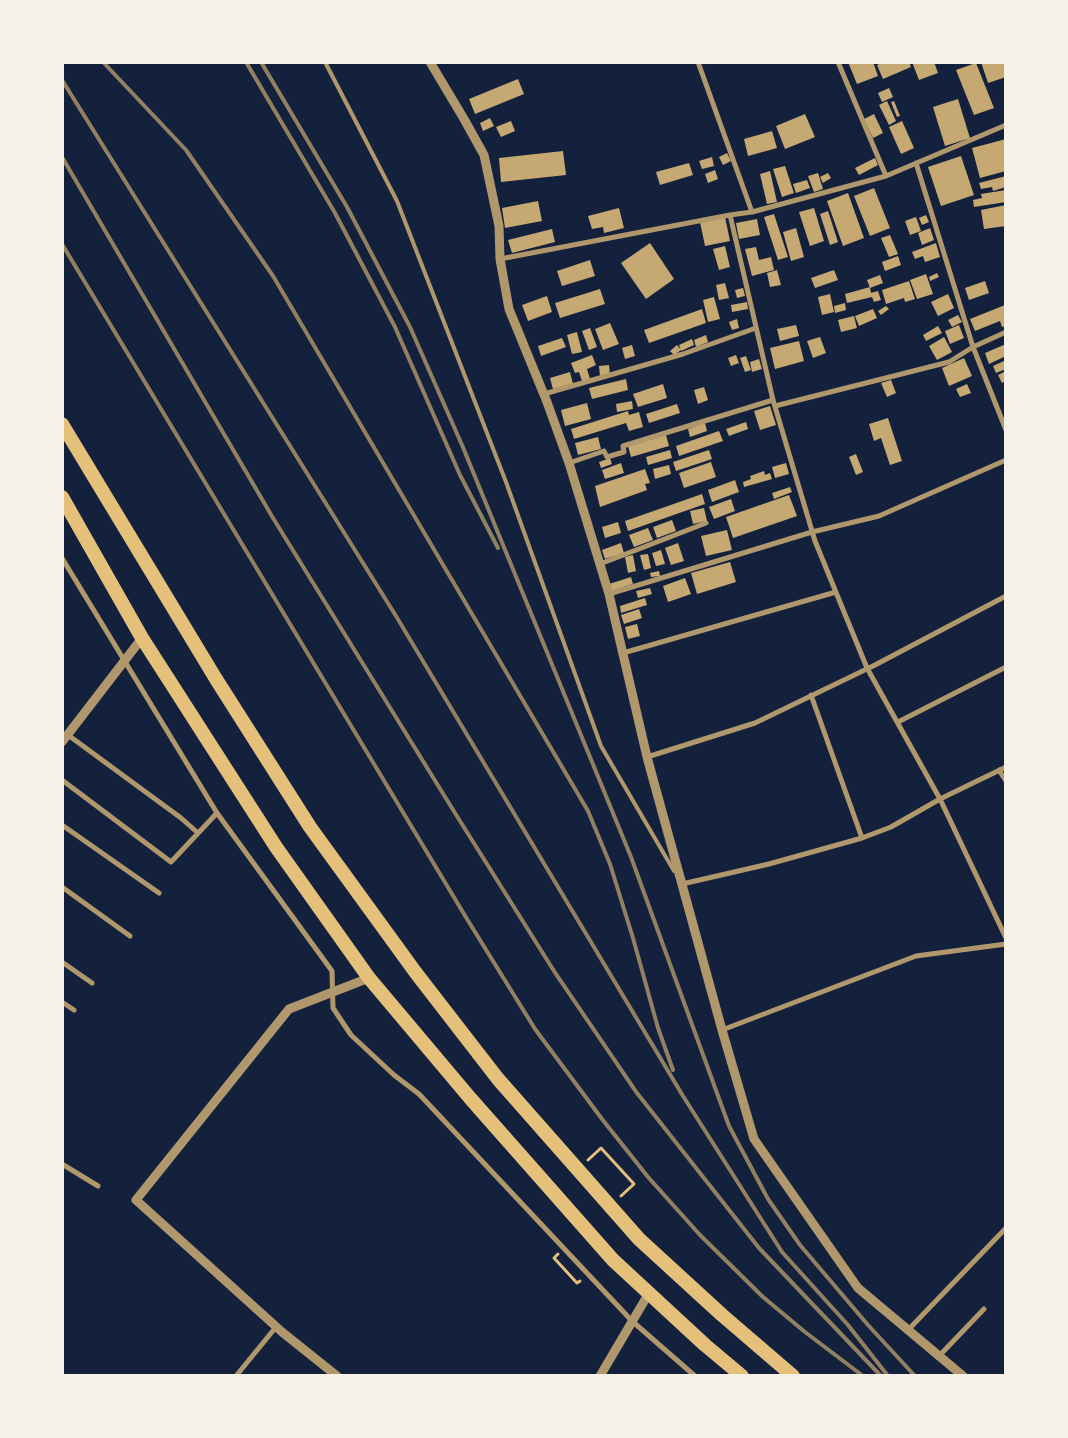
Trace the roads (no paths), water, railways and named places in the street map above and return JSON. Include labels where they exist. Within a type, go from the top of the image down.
[{"type":"highway","points":[[62,424],[216,679],[304,818],[416,973],[498,1079],[639,1239],[722,1315],[793,1376]]},
{"type":"highway","points":[[62,497],[142,638],[276,847],[369,978],[470,1098],[613,1260],[705,1345],[742,1376]]},
{"type":"street","points":[[430,62],[484,155],[499,226],[500,259],[509,309],[544,394],[569,463],[609,594],[647,757],[722,1030],[754,1138],[858,1288],[963,1376]]},
{"type":"street","points":[[698,62],[752,212]]},
{"type":"street","points":[[838,62],[886,176]]},
{"type":"street","points":[[500,259],[752,212],[886,176],[1006,125]]},
{"type":"street","points":[[916,163],[973,347],[1006,430]]},
{"type":"street","points":[[730,215],[773,400],[812,532],[867,668],[940,799],[1006,938]]},
{"type":"street","points":[[544,394],[683,354],[756,328]]},
{"type":"street","points":[[775,406],[949,362],[973,347],[1006,332]]},
{"type":"street","points":[[569,463],[604,451],[607,458],[624,452],[623,446],[773,400]]},
{"type":"street","points":[[609,594],[812,532],[879,516],[1006,460]]},
{"type":"street","points":[[600,564],[706,523]]},
{"type":"street","points":[[62,558],[217,813],[332,970],[333,1008],[351,1035],[394,1075],[419,1094],[632,1321],[694,1376]]},
{"type":"street","points":[[623,653],[836,592]]},
{"type":"street","points":[[647,757],[754,723],[867,668],[1006,596]]},
{"type":"street","points":[[142,638],[65,738],[181,818],[198,833]]},
{"type":"street","points":[[898,722],[1006,667]]},
{"type":"street","points":[[811,696],[862,838]]},
{"type":"street","points":[[682,884],[769,864],[862,838],[891,827],[940,799],[1006,766]]},
{"type":"street","points":[[999,770],[1006,782]]},
{"type":"street","points":[[62,780],[171,862],[217,813]]},
{"type":"street","points":[[62,825],[159,893]]},
{"type":"street","points":[[62,887],[130,936]]},
{"type":"street","points":[[722,1030],[916,956],[1006,944]]},
{"type":"street","points":[[62,962],[92,983]]},
{"type":"street","points":[[337,1376],[276,1327],[136,1200],[289,1009],[369,978]]},
{"type":"street","points":[[62,1002],[74,1010]]},
{"type":"street","points":[[62,1164],[98,1186]]},
{"type":"street","points":[[909,1329],[1006,1228]]},
{"type":"street","points":[[600,1376],[648,1292]]},
{"type":"street","points":[[940,1356],[984,1309]]},
{"type":"street","points":[[236,1376],[276,1327]]},
{"type":"lane","points":[[325,62],[397,201],[506,482],[601,746],[682,884]]},
{"type":"railway","points":[[103,62],[186,150],[273,276],[588,811],[610,864],[658,1028],[673,1070]]},
{"type":"railway","points":[[246,62],[335,213],[395,327],[460,475],[498,548]]},
{"type":"railway","points":[[261,62],[347,207],[410,327],[462,445],[631,857],[729,1126],[768,1199],[800,1245],[868,1325],[915,1376]]},
{"type":"railway","points":[[62,80],[396,616],[683,1096],[782,1252],[848,1325],[888,1376]]},
{"type":"railway","points":[[62,157],[273,518],[554,971],[637,1093],[759,1248],[881,1376]]},
{"type":"railway","points":[[62,244],[535,1029],[648,1177],[700,1235],[763,1297],[863,1376]]}]
